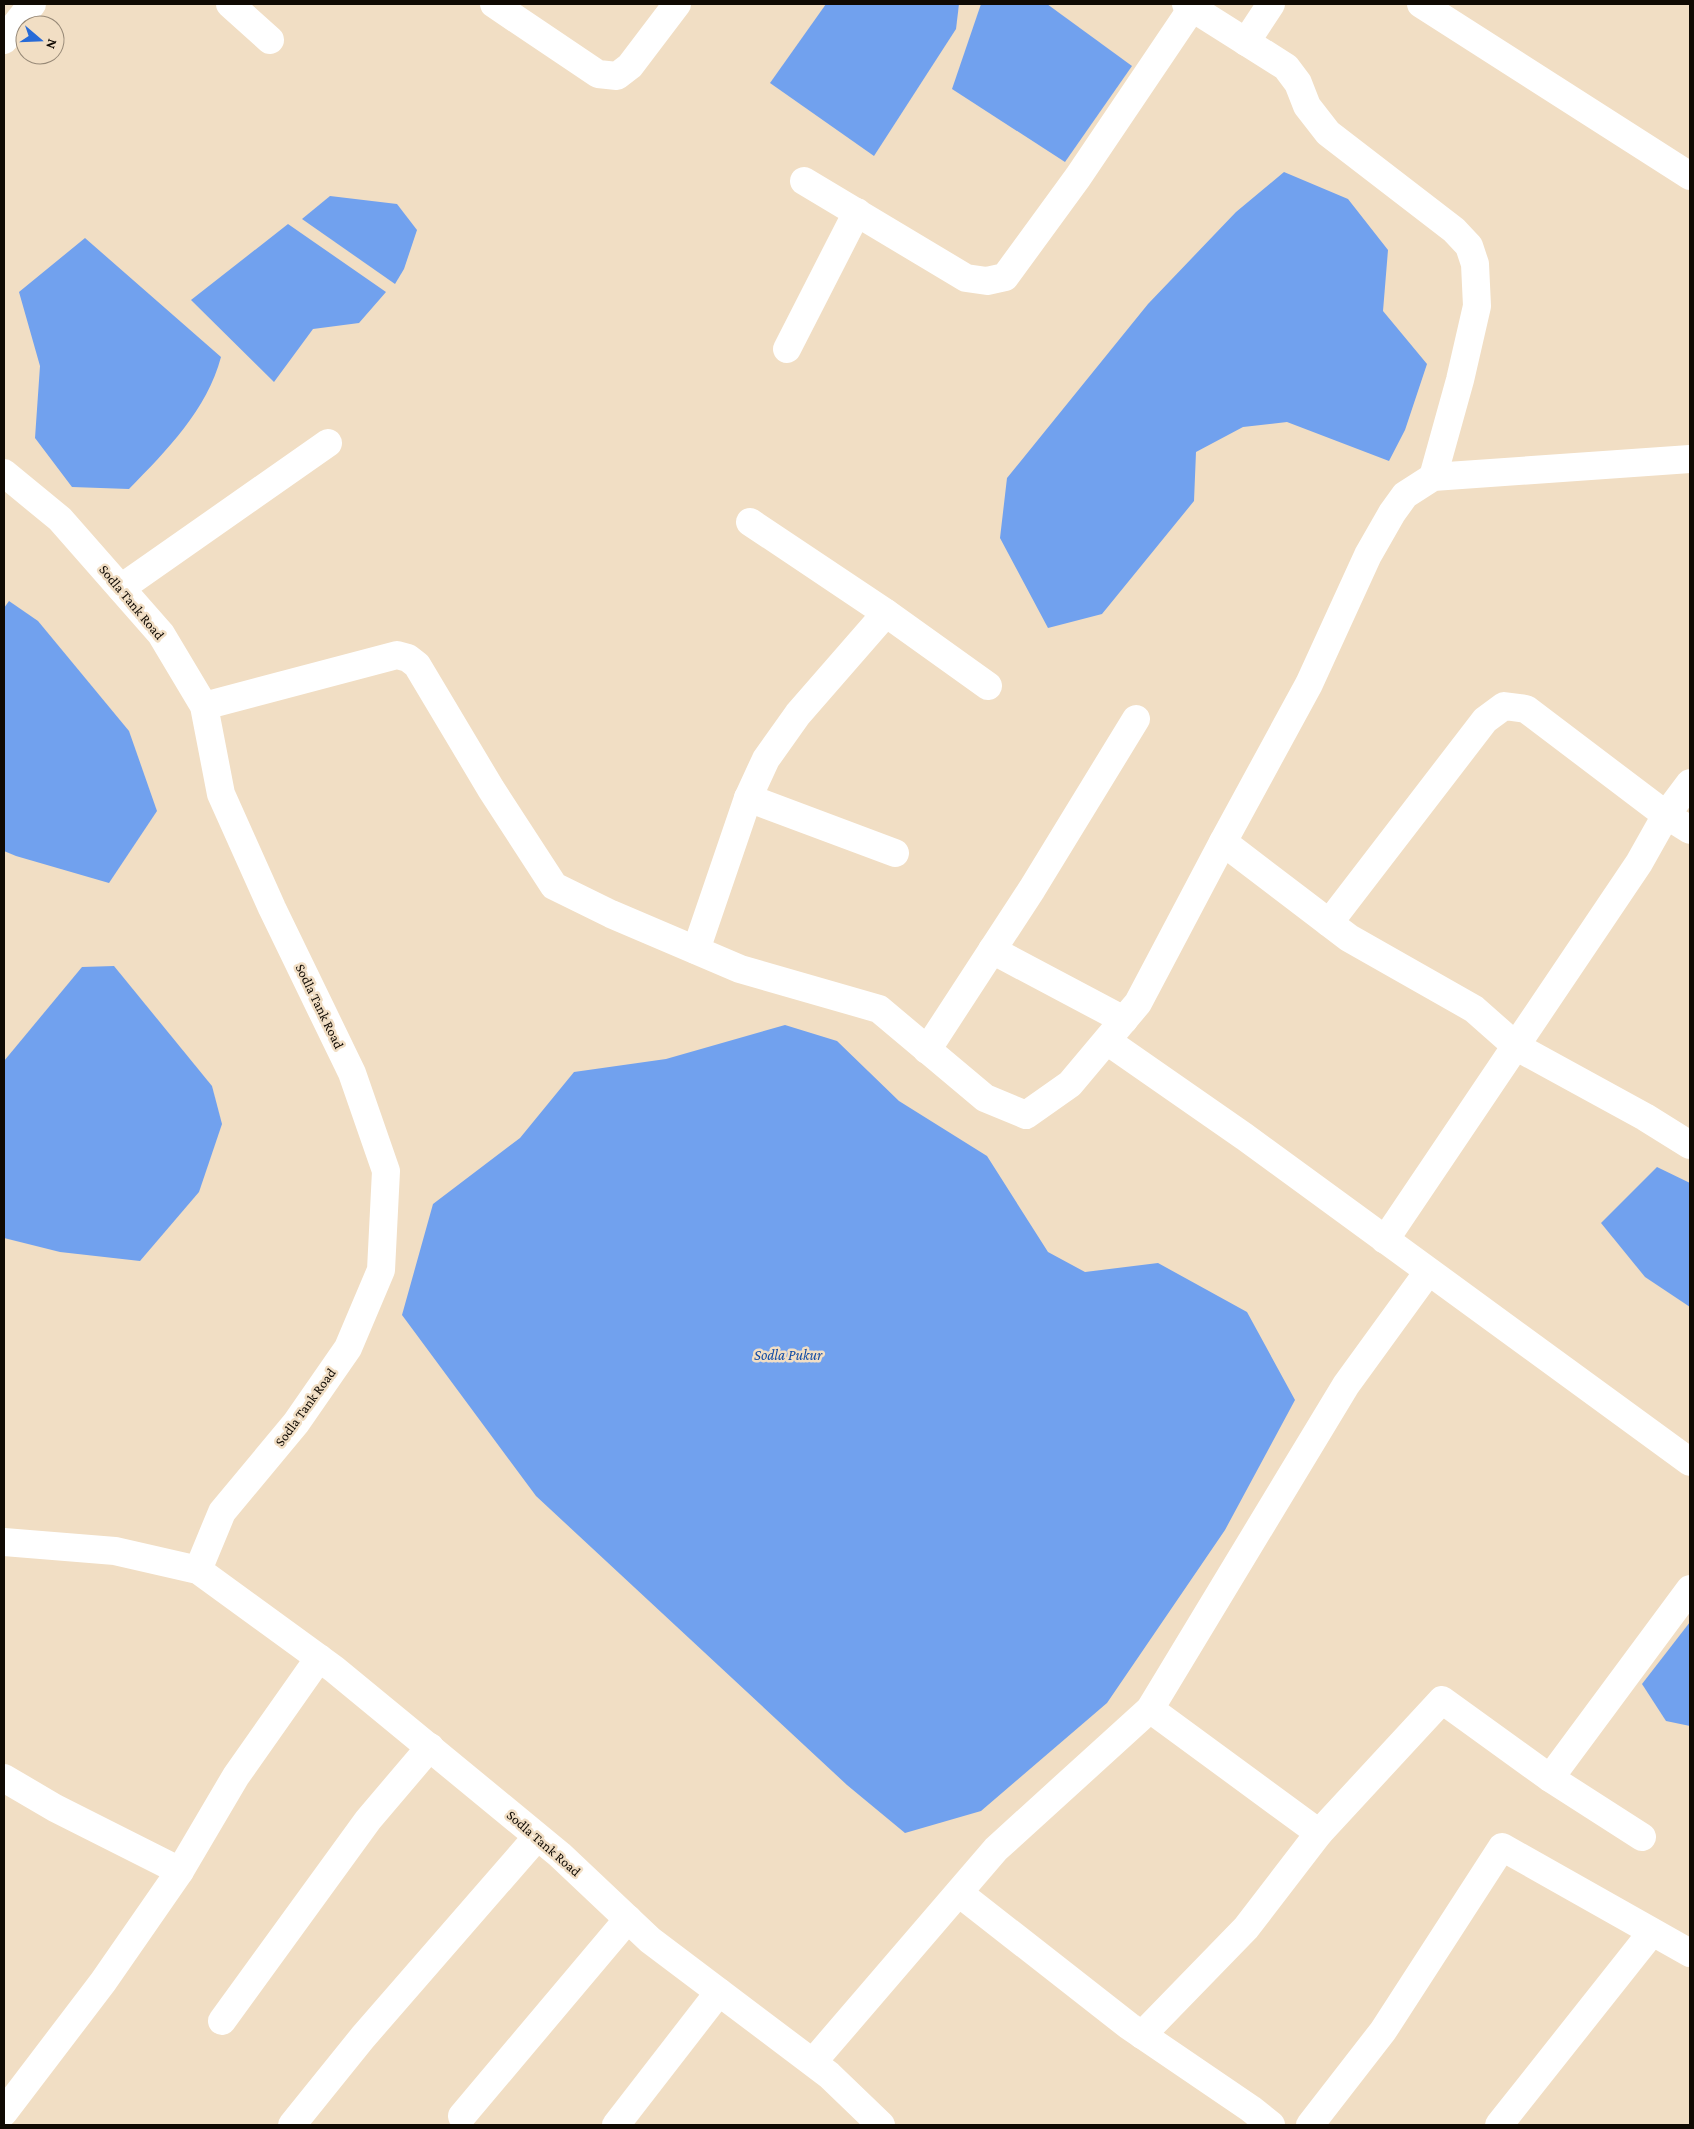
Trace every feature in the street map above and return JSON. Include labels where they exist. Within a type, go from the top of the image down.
[{"type":"street","points":[[4,40],[32,4]]},
{"type":"street","points":[[230,4],[270,40]]},
{"type":"street","points":[[494,4],[598,74],[617,76],[630,66],[677,4]]},
{"type":"street","points":[[1246,42],[1271,4]]},
{"type":"street","points":[[1421,4],[1690,176]]},
{"type":"street","points":[[804,181],[966,278],[987,281],[1005,277],[1078,177],[1189,6],[1286,67],[1298,83],[1307,106],[1328,133],[1454,230],[1469,246],[1475,264],[1477,306],[1460,380],[1433,477]]},
{"type":"street","points":[[787,349],[857,212]]},
{"type":"street","points":[[121,588],[328,443]]},
{"type":"street","points":[[204,706],[397,655],[408,658],[417,665],[491,789],[554,886],[611,914],[740,968],[879,1009],[986,1098],[1026,1115],[1070,1084],[1138,1003],[1309,684],[1368,555],[1387,521],[1405,495],[1433,477],[1690,459]]},
{"type":"street","name":"Sodla Tank Road","points":[[4,473],[60,519],[161,634],[204,706],[221,794],[272,908],[352,1072],[386,1171],[381,1270],[348,1348],[296,1423],[222,1512],[198,1570]]},
{"type":"street","points":[[750,522],[886,613],[988,686]]},
{"type":"street","points":[[696,950],[748,798],[766,760],[798,714],[886,613]]},
{"type":"street","points":[[1329,923],[1485,720],[1504,706],[1526,709],[1666,815],[1690,830]]},
{"type":"street","points":[[927,1050],[1032,888],[1136,719]]},
{"type":"street","points":[[1385,1240],[1517,1047],[1639,863],[1666,815],[1690,784]]},
{"type":"street","points":[[748,798],[895,853]]},
{"type":"street","points":[[1223,842],[1349,938],[1474,1009],[1517,1047],[1645,1117],[1690,1146]]},
{"type":"street","points":[[992,950],[1124,1020]]},
{"type":"street","points":[[1107,1041],[1245,1137],[1690,1462]]},
{"type":"street","points":[[813,2062],[996,1849],[1150,1709],[1346,1385],[1428,1272]]},
{"type":"street","name":"Sodla Tank Road","points":[[4,1542],[115,1551],[198,1570],[319,1658],[430,1747],[560,1855],[650,1940],[829,2074],[871,2122]]},
{"type":"street","points":[[1550,1778],[1690,1589]]},
{"type":"street","points":[[4,2112],[102,1982],[180,1871],[236,1776],[319,1658]]},
{"type":"street","points":[[1142,2035],[1246,1928],[1319,1834],[1442,1700],[1550,1778],[1642,1837]]},
{"type":"street","points":[[1150,1709],[1319,1834]]},
{"type":"street","points":[[222,2021],[368,1820],[430,1747]]},
{"type":"street","points":[[4,1778],[55,1808],[180,1871]]},
{"type":"street","points":[[292,2125],[364,2037],[537,1836]]},
{"type":"street","points":[[1310,2125],[1383,2031],[1502,1847],[1690,1953]]},
{"type":"street","points":[[959,1893],[1142,2035],[1251,2109],[1271,2125]]},
{"type":"street","points":[[462,2116],[628,1919]]},
{"type":"street","points":[[1500,2125],[1652,1932]]},
{"type":"street","points":[[616,2125],[719,1992]]},
{"type":"water","points":[[826,4],[959,4],[956,29],[874,156],[770,83]]},
{"type":"water","points":[[981,4],[1047,4],[1132,66],[1065,162],[952,89]]},
{"type":"water","points":[[1284,172],[1348,199],[1388,250],[1383,311],[1427,364],[1405,430],[1389,461],[1287,422],[1243,427],[1196,452],[1194,501],[1102,614],[1048,628],[1000,538],[1007,478],[1148,304],[1236,212]]},
{"type":"water","points":[[330,196],[397,204],[417,230],[404,269],[395,284],[302,219]]},
{"type":"water","points":[[288,224],[386,292],[359,323],[313,329],[274,382],[191,300]]},
{"type":"water","points":[[85,238],[221,357],[215,376],[196,412],[171,444],[129,489],[72,487],[35,438],[40,366],[19,292]]},
{"type":"water","points":[[9,601],[38,621],[129,731],[157,811],[109,883],[4,851],[4,608]]},
{"type":"water","points":[[114,966],[212,1086],[222,1124],[199,1192],[140,1261],[60,1252],[4,1238],[4,1061],[82,967]]},
{"type":"water","name":"Sodla Pukur","points":[[785,1025],[837,1041],[899,1101],[987,1156],[1048,1252],[1085,1272],[1158,1263],[1247,1312],[1295,1400],[1225,1530],[1107,1703],[981,1811],[905,1833],[847,1785],[536,1496],[402,1315],[433,1204],[520,1138],[574,1072],[666,1059]]},
{"type":"water","points":[[1657,1167],[1690,1183],[1690,1307],[1645,1277],[1601,1223]]},
{"type":"water","points":[[1690,1622],[1690,1726],[1666,1721],[1642,1684]]}]
